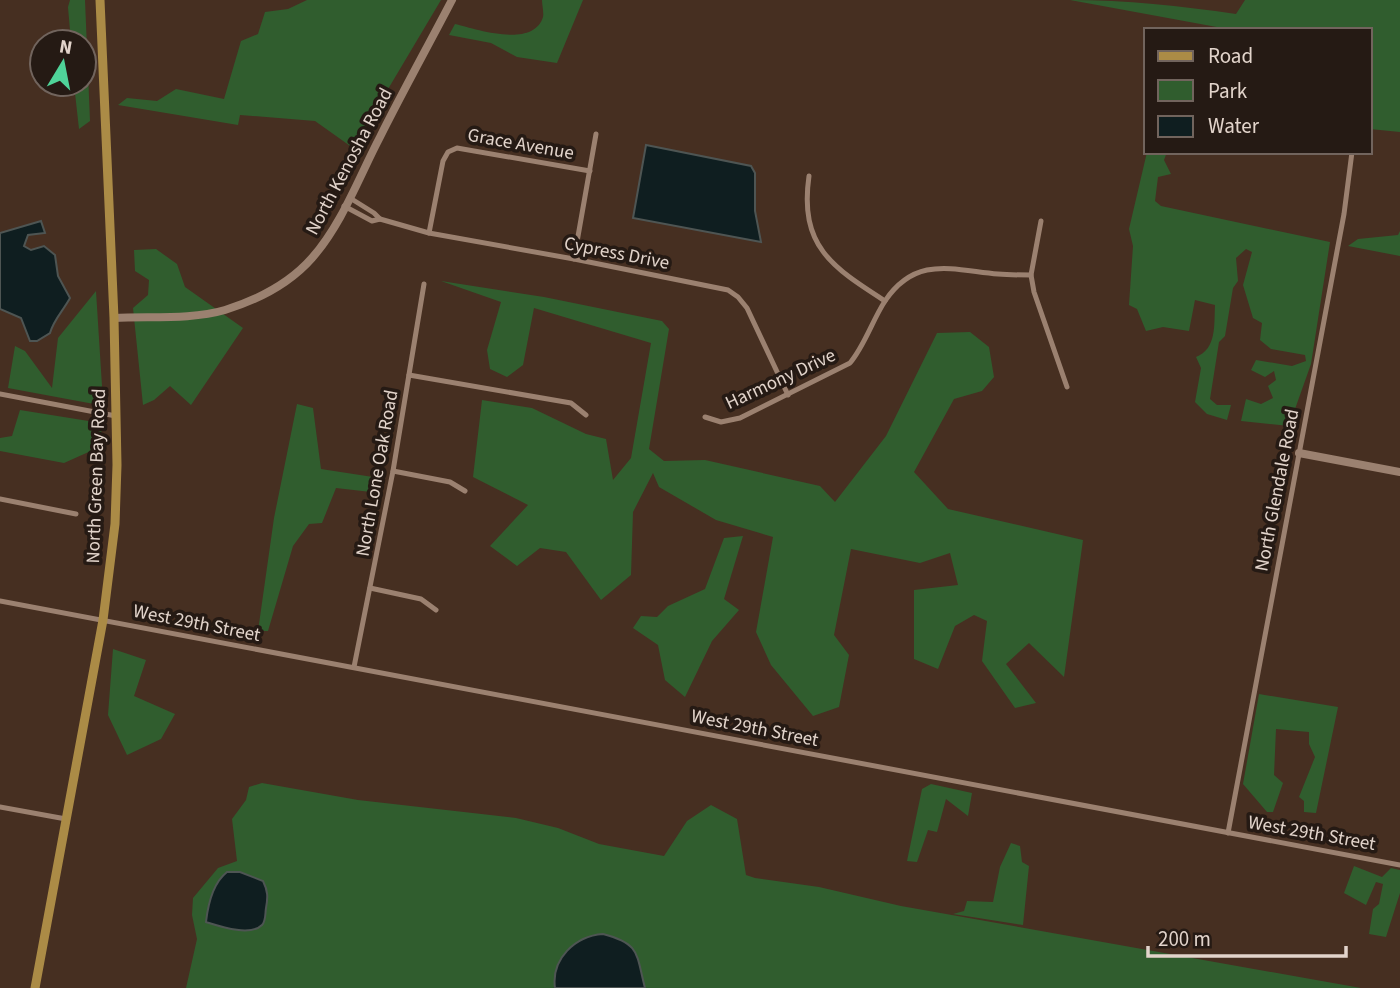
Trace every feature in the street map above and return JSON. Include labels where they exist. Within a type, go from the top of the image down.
[{"type":"main road","name":"North Green Bay Road","points":[[34,988],[103,620],[115,524],[114,318],[100,0]]},
{"type":"street","name":"North Kenosha Road","points":[[114,318],[204,314],[238,306],[279,286],[310,259],[324,242],[350,198],[452,0]]},
{"type":"street","points":[[574,259],[596,134]]},
{"type":"street","name":"Grace Avenue","points":[[429,233],[443,161],[448,152],[457,148],[590,171]]},
{"type":"street","name":"North Glendale Road","points":[[1228,833],[1344,214],[1352,154]]},
{"type":"street","points":[[809,176],[806,197],[808,217],[828,260],[845,275],[885,301]]},
{"type":"street","name":"Cypress Drive","points":[[350,198],[380,219],[429,233],[728,290],[747,308],[788,395]]},
{"type":"street","name":"Cypress Drive","points":[[344,206],[372,221],[380,219]]},
{"type":"street","points":[[1041,221],[1031,275],[1034,292],[1067,387]]},
{"type":"street","name":"Harmony Drive","points":[[705,417],[722,422],[740,418],[850,363],[885,301],[918,272],[954,267],[999,274],[1031,275]]},
{"type":"street","name":"North Lone Oak Road","points":[[355,667],[393,471],[424,284]]},
{"type":"street","points":[[410,375],[571,403],[586,415]]},
{"type":"street","points":[[0,394],[116,416]]},
{"type":"street","points":[[1299,453],[1400,472]]},
{"type":"street","points":[[393,471],[450,482],[465,491]]},
{"type":"street","points":[[0,499],[76,514]]},
{"type":"street","points":[[370,588],[421,598],[436,610]]},
{"type":"street","name":"West 29th Street","points":[[0,601],[1400,865]]},
{"type":"street","points":[[0,807],[66,819]]},
{"type":"green space","points":[[70,0],[85,0],[86,28],[70,28]]},
{"type":"green space","points":[[307,0],[441,0],[353,148],[315,121],[240,115],[238,125],[118,105],[127,98],[157,101],[176,89],[224,99],[241,41],[258,34],[265,12],[288,9]]},
{"type":"green space","points":[[542,0],[583,0],[557,63],[517,57],[491,43],[449,35],[455,24],[503,34],[528,32],[537,27],[543,17]]},
{"type":"green space","points":[[1070,0],[1153,4],[1236,14],[1245,0],[1400,0],[1400,132],[1372,129],[1372,28],[1222,28]]},
{"type":"green space","points":[[76,98],[89,98],[90,121],[79,129]]},
{"type":"green space","points":[[1147,154],[1166,154],[1164,160],[1171,174],[1158,177],[1155,201],[1161,206],[1330,242],[1311,364],[1289,426],[1241,421],[1246,399],[1261,404],[1273,398],[1268,386],[1276,380],[1274,371],[1265,377],[1251,370],[1256,360],[1292,366],[1306,361],[1305,355],[1271,349],[1260,340],[1262,323],[1253,318],[1243,285],[1252,252],[1246,249],[1236,258],[1238,281],[1233,288],[1225,336],[1219,342],[1210,399],[1217,405],[1231,405],[1227,420],[1207,414],[1195,402],[1201,368],[1196,357],[1208,348],[1211,342],[1215,305],[1195,300],[1189,331],[1163,327],[1146,331],[1137,309],[1129,305],[1133,246],[1129,229]]},
{"type":"green space","points":[[1400,231],[1400,256],[1348,246],[1358,239],[1398,235]]},
{"type":"green space","points":[[156,249],[177,264],[185,287],[243,328],[191,405],[170,386],[154,400],[143,405],[133,308],[148,295],[149,280],[135,271],[134,250]]},
{"type":"green space","points":[[441,281],[544,297],[662,321],[669,329],[649,449],[664,461],[705,460],[820,486],[835,502],[886,436],[937,333],[970,332],[989,347],[994,377],[982,391],[954,399],[914,472],[948,509],[1083,540],[1064,677],[1029,643],[1006,664],[1036,703],[1015,708],[982,661],[987,621],[974,615],[955,626],[938,669],[914,659],[914,590],[958,585],[950,553],[920,563],[851,549],[834,635],[849,655],[839,707],[813,716],[771,665],[756,632],[773,537],[716,520],[659,487],[653,473],[633,512],[631,575],[601,600],[566,552],[540,548],[517,566],[490,546],[528,505],[473,477],[482,400],[532,408],[586,434],[606,439],[613,480],[631,458],[651,343],[534,308],[523,365],[507,377],[490,369],[487,350],[501,302]]},
{"type":"green space","points":[[96,291],[102,386],[94,404],[8,388],[15,346],[25,351],[52,388],[58,338]]},
{"type":"green space","points":[[297,404],[313,408],[321,469],[373,477],[371,492],[336,488],[322,523],[309,524],[293,546],[268,631],[258,631],[274,518]]},
{"type":"green space","points":[[20,410],[101,423],[102,446],[64,463],[0,451],[0,438],[12,436]]},
{"type":"green space","points":[[743,536],[724,599],[739,610],[712,641],[685,697],[665,680],[658,645],[633,628],[641,616],[657,617],[668,606],[705,589],[724,538]]},
{"type":"green space","points":[[113,649],[146,660],[134,696],[175,714],[161,739],[127,755],[108,715]]},
{"type":"green space","points":[[1259,694],[1338,707],[1316,813],[1304,812],[1304,801],[1299,797],[1315,757],[1309,744],[1309,732],[1276,729],[1274,775],[1283,783],[1273,812],[1267,812],[1243,784]]},
{"type":"green space","points":[[262,783],[358,800],[516,818],[558,828],[599,844],[664,856],[687,821],[711,805],[737,819],[746,875],[755,878],[819,887],[901,906],[1361,988],[186,988],[197,939],[192,915],[193,898],[218,868],[237,861],[232,819],[246,800],[249,787]]},
{"type":"green space","points":[[931,784],[972,793],[968,816],[946,799],[937,832],[928,830],[917,862],[907,861],[922,789]]},
{"type":"green space","points":[[1011,843],[1020,846],[1022,862],[1029,866],[1023,925],[953,914],[964,911],[967,901],[993,902],[1000,867]]},
{"type":"green space","points":[[1354,866],[1382,877],[1391,868],[1400,870],[1400,893],[1386,937],[1369,934],[1373,909],[1379,904],[1383,884],[1376,882],[1366,905],[1344,893]]},
{"type":"water","points":[[646,145],[751,166],[755,173],[755,211],[761,242],[633,218]]},
{"type":"water","points":[[41,221],[45,233],[28,235],[24,246],[31,250],[44,246],[55,255],[58,276],[70,298],[50,333],[37,341],[30,341],[21,318],[0,309],[0,233]]},
{"type":"water","points":[[227,872],[240,872],[263,881],[267,894],[265,917],[257,928],[234,930],[206,922],[212,894]]},
{"type":"water","points":[[603,934],[624,942],[635,952],[645,988],[555,988],[557,968],[567,951],[583,939]]}]
